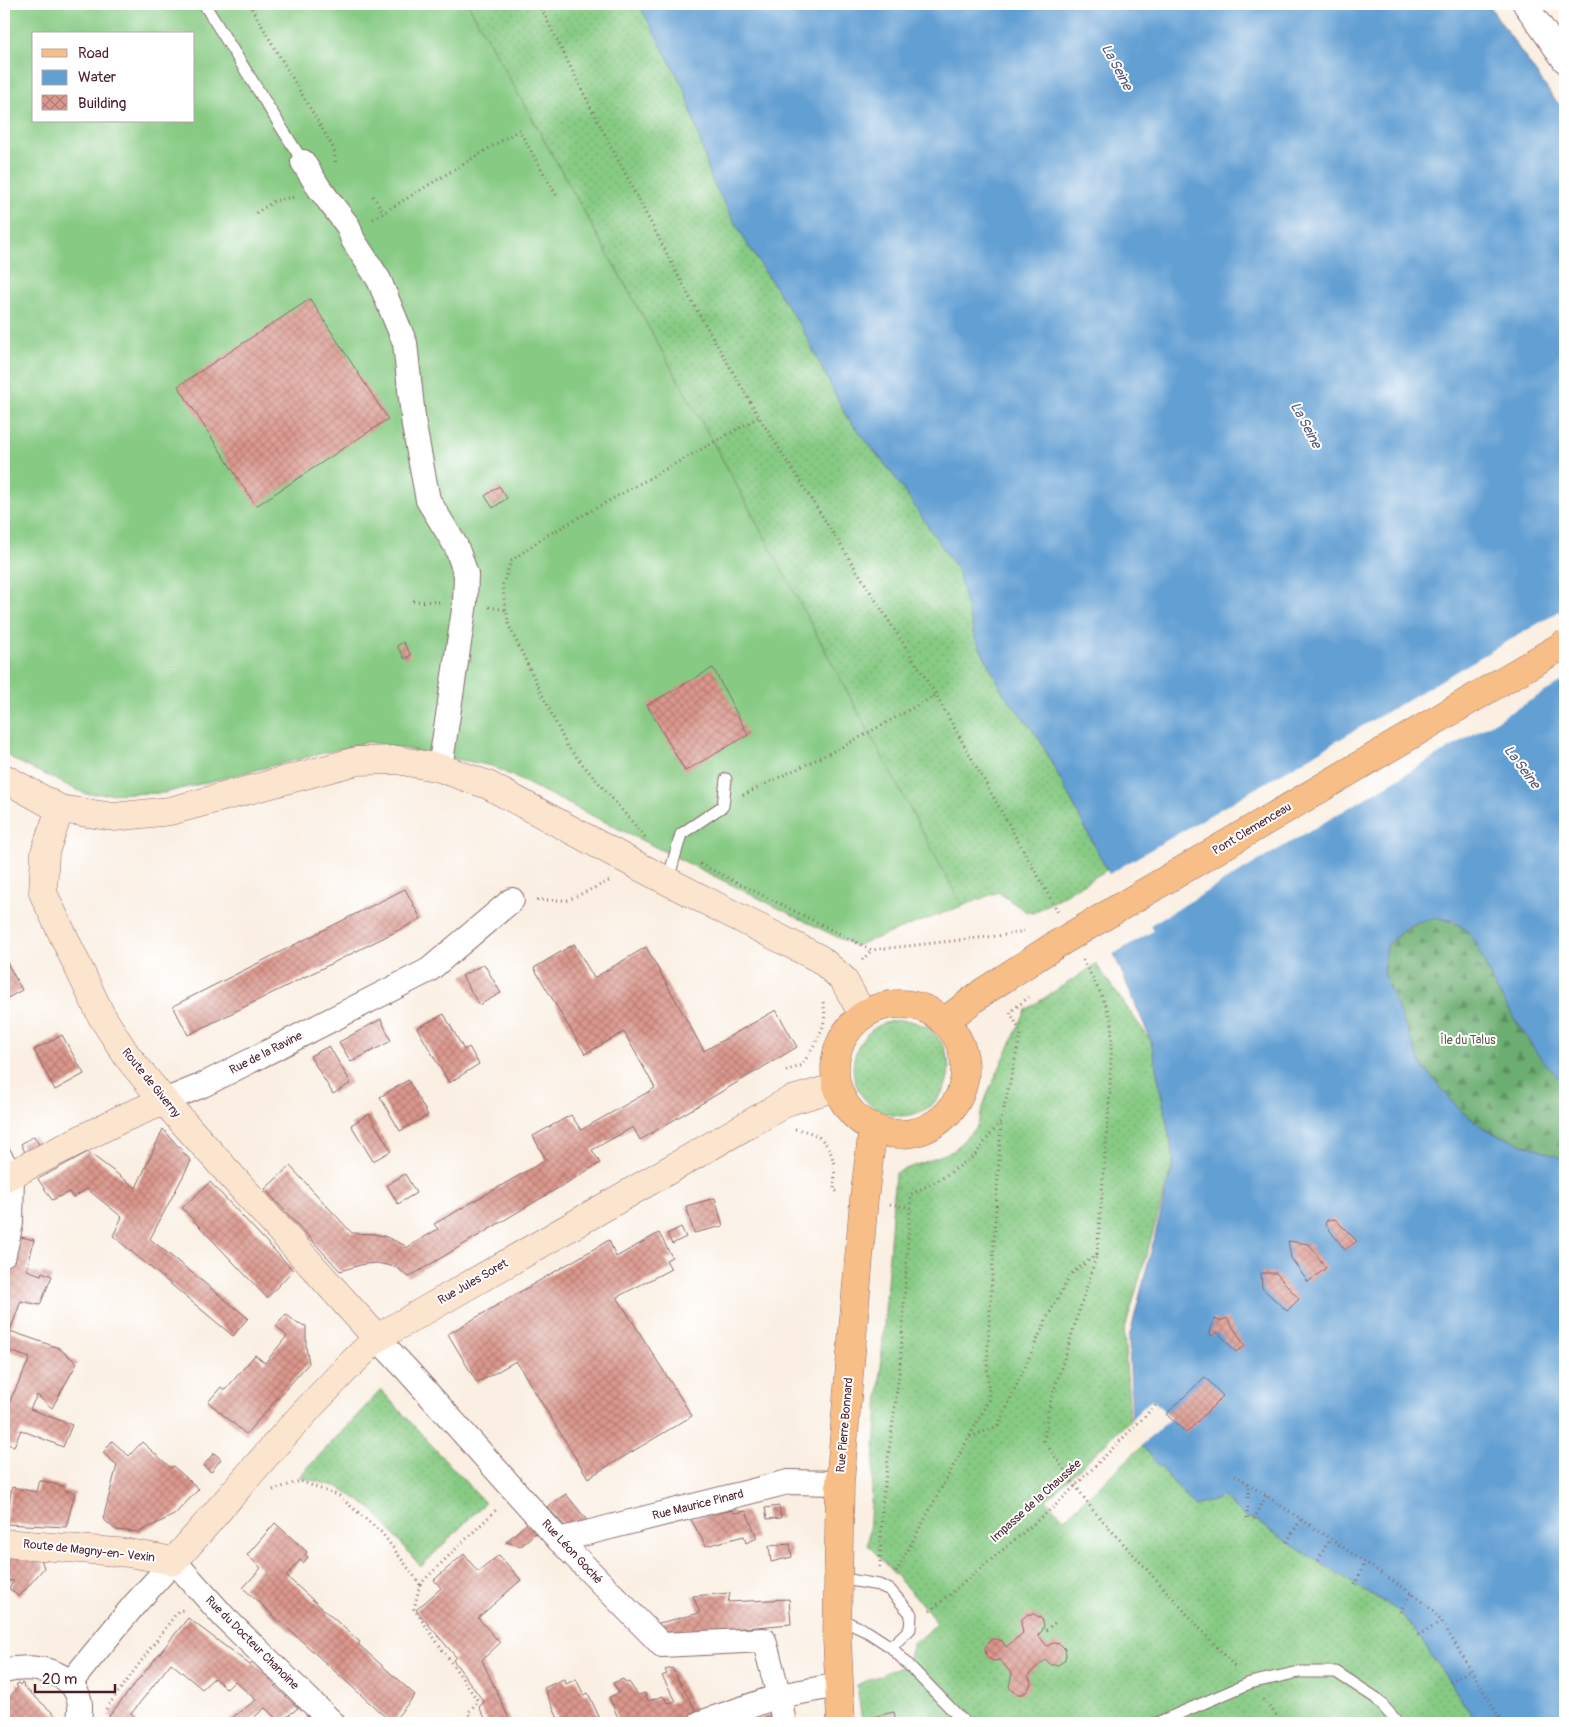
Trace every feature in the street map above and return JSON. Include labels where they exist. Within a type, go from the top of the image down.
[{"type":"main road","name":"Pont Clemenceau","points":[[944,1022],[983,992],[1043,938],[1565,644]]},
{"type":"main road","points":[[4,778],[60,809],[114,817],[170,811],[357,761],[397,760],[440,768],[488,785],[640,867],[820,960],[843,980],[862,1013]]},
{"type":"main road","name":"Route de Giverny","points":[[60,809],[45,852],[43,893],[101,1015],[127,1056],[164,1101],[377,1338]]},
{"type":"main road","points":[[910,1005],[934,1014],[944,1022],[954,1033],[961,1047],[964,1062],[963,1084],[954,1105],[944,1117],[931,1126],[917,1132],[902,1134],[887,1133],[873,1128],[854,1116],[841,1097],[837,1086],[834,1062],[837,1049],[850,1026],[862,1013],[884,1006],[910,1005]]},
{"type":"main road","name":"Rue Jules Soret","points":[[174,1561],[329,1386],[377,1338],[789,1102],[837,1086]]},
{"type":"main road","name":"Rue de la Ravine","points":[[9,1169],[164,1101]]},
{"type":"main road","name":"Rue Pierre Bonnard","points":[[841,1723],[838,1618],[840,1483],[864,1199],[873,1128]]},
{"type":"main road","name":"Route de Magny-en- Vexin","points":[[4,1543],[130,1553],[174,1561]]},
{"type":"street","points":[[1525,4],[1559,52]]},
{"type":"street","points":[[303,162],[319,188],[348,226],[353,240],[378,280],[405,343],[414,426],[428,500],[456,546],[466,574],[464,613],[440,768]]},
{"type":"street","name":"Rue de la Ravine","points":[[164,1101],[204,1085],[429,970],[512,900]]},
{"type":"street","points":[[4,1254],[11,1223],[9,1169]]},
{"type":"street","name":"Rue Léon Goché","points":[[377,1338],[559,1540],[662,1645],[764,1640],[779,1696]]},
{"type":"street","name":"Rue Maurice Pinard","points":[[559,1540],[788,1482],[840,1483]]},
{"type":"street","points":[[70,1683],[134,1605],[174,1561]]},
{"type":"street","name":"Rue du Docteur Chanoine","points":[[174,1561],[225,1618],[333,1723]]},
{"type":"street","points":[[4,1671],[30,1667],[48,1670],[63,1677],[75,1687],[80,1704],[78,1723]]},
{"type":"street","points":[[701,1723],[779,1696],[839,1685]]},
{"type":"street","points":[[779,1696],[784,1723]]},
{"type":"lane","points":[[204,4],[303,162]]},
{"type":"lane","points":[[668,880],[680,834],[723,806],[726,779]]},
{"type":"lane","points":[[838,1578],[879,1585],[890,1590],[911,1614],[910,1629],[891,1647]]},
{"type":"lane","points":[[838,1618],[868,1632],[891,1647],[965,1723]]},
{"type":"lane","points":[[1157,1723],[1250,1683],[1298,1672],[1336,1672],[1376,1698],[1398,1723]]},
{"type":"path","points":[[249,4],[334,150],[336,172]]},
{"type":"path","points":[[539,4],[691,300],[759,417],[936,694],[1062,919]]},
{"type":"path","points":[[371,221],[519,130],[558,198]]},
{"type":"path","points":[[373,196],[384,212]]},
{"type":"path","points":[[512,900],[568,900],[640,867],[646,839],[567,746],[509,626],[503,584],[511,561],[544,537],[759,417]]},
{"type":"path","points":[[723,806],[848,744],[936,694]]},
{"type":"path","points":[[675,852],[872,950],[947,940],[1006,935],[1043,938]]},
{"type":"path","points":[[1080,954],[1103,998],[1112,1022],[1110,1084],[1097,1254],[1048,1410],[1044,1441],[1092,1509],[1250,1683],[1283,1723]]},
{"type":"path","points":[[879,1585],[897,1572],[989,1400],[987,1361],[1002,1122],[1021,1033],[1010,1012]]},
{"type":"path","points":[[879,1585],[882,1505],[900,1367],[910,1194],[941,1179],[974,1156],[1002,1122]]},
{"type":"path","points":[[970,1437],[998,1426],[1047,1318],[1071,1274],[1097,1254]]},
{"type":"path","name":"Impasse de la Chaussée","points":[[929,1612],[1056,1505],[1157,1404]]},
{"type":"path","points":[[1235,1475],[1411,1593],[1431,1610],[1442,1622],[1503,1723]]},
{"type":"path","points":[[273,1490],[300,1481],[339,1496],[382,1532],[420,1584]]},
{"type":"path","points":[[1247,1518],[1249,1484]]},
{"type":"path","points":[[474,1723],[468,1713],[478,1700],[414,1609],[420,1584],[516,1491]]},
{"type":"path","points":[[1254,1518],[1266,1496]]},
{"type":"path","points":[[1287,1542],[1301,1519]]},
{"type":"path","points":[[1318,1560],[1330,1539]]},
{"type":"path","points":[[1355,1585],[1365,1562]]},
{"type":"path","points":[[1400,1612],[1411,1593]]},
{"type":"path","points":[[101,1715],[178,1611],[184,1610]]},
{"type":"path","points":[[1046,1630],[1057,1621]]},
{"type":"path","points":[[1418,1635],[1442,1622]]},
{"type":"path","points":[[1450,1682],[1471,1670]]},
{"type":"path","points":[[1488,1723],[1499,1717]]},
{"type":"green space","points":[[4,4],[468,4],[729,471],[962,906],[855,946],[492,766],[368,742],[164,793],[86,794],[14,760],[4,751]]},
{"type":"green space","points":[[468,4],[639,4],[685,90],[712,181],[746,242],[804,332],[846,416],[892,473],[958,570],[975,638],[1004,694],[1039,738],[1107,870],[1033,913],[1025,911],[998,892],[962,906],[729,471]]},
{"type":"green space","name":"Île du Talus","points":[[1437,918],[1458,925],[1475,940],[1494,983],[1512,1015],[1546,1063],[1565,1085],[1565,1163],[1563,1159],[1488,1131],[1461,1111],[1422,1066],[1383,973],[1386,946],[1409,927]]},
{"type":"green space","points":[[1096,964],[1151,1041],[1174,1160],[1124,1332],[1130,1420],[1046,1500],[1064,1519],[1142,1446],[1194,1506],[1216,1500],[1221,1496],[1247,1518],[1254,1519],[1287,1542],[1400,1612],[1418,1635],[1477,1723],[862,1723],[857,1685],[908,1663],[912,1645],[936,1624],[929,1612],[868,1545],[895,1173],[953,1151],[977,1126],[987,1095],[1026,1010]]},
{"type":"green space","points":[[901,1020],[919,1024],[935,1034],[945,1050],[949,1068],[945,1086],[935,1102],[919,1112],[901,1116],[883,1112],[867,1102],[857,1086],[853,1068],[857,1050],[867,1034],[883,1024]]},
{"type":"green space","points":[[381,1390],[485,1503],[421,1567],[373,1510],[339,1487],[299,1477]]},
{"type":"water","name":"La Seine","points":[[639,4],[1488,4],[1552,96],[1565,111],[1565,1085],[1538,1055],[1496,989],[1475,941],[1467,931],[1454,921],[1437,918],[1417,922],[1405,928],[1386,946],[1383,973],[1422,1066],[1461,1111],[1488,1131],[1563,1159],[1565,1163],[1565,1723],[1477,1723],[1418,1635],[1400,1612],[1287,1542],[1254,1519],[1247,1518],[1221,1496],[1216,1500],[1194,1506],[1142,1446],[1132,1425],[1129,1338],[1174,1160],[1151,1041],[1114,954],[1153,930],[1109,874],[1039,738],[1004,694],[975,638],[957,569],[892,473],[846,416],[804,332],[746,242],[712,181],[685,90]]},
{"type":"pier","points":[[1565,608],[1565,680],[1150,925],[1153,931],[1112,955],[1113,952],[1150,930],[1105,871],[1107,870],[1109,874]]},
{"type":"pier","points":[[1152,1399],[1171,1418],[1140,1447],[1129,1421]]},
{"type":"building","points":[[310,299],[388,419],[256,506],[178,386]]},
{"type":"building","points":[[499,486],[507,498],[493,508],[485,496]]},
{"type":"building","points":[[403,642],[411,655],[405,659],[397,646]]},
{"type":"building","points":[[713,668],[748,735],[685,771],[647,705]]},
{"type":"building","points":[[405,889],[421,919],[188,1035],[173,1006]]},
{"type":"building","points":[[574,944],[594,978],[646,947],[704,1051],[776,1010],[797,1047],[640,1140],[633,1127],[592,1150],[600,1163],[409,1277],[396,1267],[377,1263],[364,1264],[340,1271],[265,1189],[290,1166],[352,1233],[384,1236],[404,1245],[406,1248],[438,1229],[434,1224],[546,1160],[533,1136],[571,1115],[581,1130],[655,1088],[624,1032],[585,1054],[534,968]]},
{"type":"building","points":[[4,957],[22,990],[4,1000]]},
{"type":"building","points":[[484,964],[501,993],[479,1005],[462,976]]},
{"type":"building","points":[[444,1014],[464,1050],[469,1047],[479,1064],[449,1083],[417,1028]]},
{"type":"building","points":[[381,1019],[391,1041],[351,1062],[339,1042]]},
{"type":"building","points":[[62,1035],[84,1074],[55,1090],[34,1050]]},
{"type":"building","points":[[329,1046],[351,1083],[333,1094],[310,1056]]},
{"type":"building","points":[[408,1080],[428,1115],[400,1131],[380,1097]]},
{"type":"building","points":[[369,1114],[391,1151],[373,1161],[351,1125]]},
{"type":"building","points":[[163,1129],[191,1161],[150,1239],[248,1318],[233,1336],[113,1236],[122,1217],[87,1189],[73,1198],[69,1192],[52,1200],[38,1179],[88,1152],[136,1188]]},
{"type":"building","points":[[34,1136],[40,1146],[26,1154],[21,1144]]},
{"type":"building","points":[[405,1174],[416,1193],[398,1204],[387,1185]]},
{"type":"building","points":[[210,1182],[293,1270],[267,1298],[182,1208]]},
{"type":"building","points":[[715,1198],[723,1226],[694,1233],[686,1206]]},
{"type":"building","points":[[1335,1219],[1357,1241],[1345,1250],[1325,1224],[1327,1220]]},
{"type":"building","points":[[681,1227],[686,1237],[672,1244],[667,1234]]},
{"type":"building","points":[[659,1233],[672,1257],[666,1260],[671,1269],[617,1297],[692,1416],[588,1478],[516,1361],[477,1383],[448,1334],[609,1240],[616,1257]]},
{"type":"building","points":[[13,1235],[34,1240],[27,1270],[41,1275],[42,1272],[52,1276],[40,1305],[21,1301],[10,1331],[59,1348],[77,1363],[52,1408],[37,1395],[30,1409],[72,1425],[63,1447],[21,1430],[14,1446],[4,1443],[4,1414],[30,1358],[4,1349],[4,1277]]},
{"type":"building","points":[[1288,1241],[1309,1244],[1326,1268],[1308,1282],[1291,1258]]},
{"type":"building","points":[[1261,1273],[1276,1273],[1299,1299],[1287,1311],[1262,1288]]},
{"type":"building","points":[[286,1314],[298,1324],[306,1326],[306,1347],[309,1363],[246,1434],[208,1402],[221,1387],[225,1390],[255,1355],[265,1363],[287,1336],[276,1326]]},
{"type":"building","points":[[1227,1318],[1245,1346],[1236,1352],[1218,1332],[1211,1336],[1210,1333],[1214,1319],[1220,1321]]},
{"type":"building","points":[[1205,1377],[1223,1396],[1186,1433],[1166,1414]]},
{"type":"building","points":[[112,1441],[129,1456],[142,1442],[171,1468],[173,1466],[199,1489],[174,1515],[139,1532],[116,1530],[103,1519],[117,1465],[103,1453]]},
{"type":"building","points":[[214,1453],[221,1459],[211,1472],[203,1466]]},
{"type":"building","points":[[39,1480],[65,1487],[64,1490],[75,1493],[66,1527],[5,1524],[12,1487],[36,1492]]},
{"type":"building","points":[[566,1494],[589,1523],[570,1531],[547,1507]]},
{"type":"building","points":[[779,1506],[781,1518],[767,1519],[765,1508]]},
{"type":"building","points":[[733,1510],[734,1513],[746,1511],[757,1538],[746,1543],[744,1536],[706,1546],[690,1518]]},
{"type":"building","points":[[275,1523],[307,1552],[305,1555],[308,1557],[303,1563],[300,1560],[286,1576],[360,1642],[358,1644],[415,1695],[392,1723],[243,1588],[261,1568],[247,1555]]},
{"type":"building","points":[[527,1523],[536,1532],[521,1546],[506,1542]]},
{"type":"building","points":[[790,1544],[792,1557],[771,1562],[769,1546]]},
{"type":"building","points":[[464,1554],[478,1572],[499,1555],[521,1580],[478,1618],[500,1643],[482,1660],[511,1723],[488,1723],[479,1707],[484,1702],[453,1660],[456,1657],[416,1610],[441,1588],[434,1580]]},
{"type":"building","points":[[4,1555],[40,1556],[44,1568],[19,1597],[9,1588],[14,1581],[4,1580]]},
{"type":"building","points":[[730,1593],[728,1602],[789,1599],[791,1624],[711,1631],[670,1639],[655,1624],[700,1613],[693,1596]]},
{"type":"building","points":[[1028,1614],[1034,1614],[1042,1619],[1044,1625],[1038,1635],[1047,1646],[1053,1643],[1060,1644],[1065,1649],[1066,1655],[1064,1661],[1058,1665],[1052,1665],[1045,1660],[1028,1675],[1031,1683],[1028,1690],[1023,1694],[1018,1694],[1012,1691],[1009,1686],[1012,1674],[1000,1660],[993,1661],[988,1658],[985,1648],[991,1639],[1002,1641],[1006,1647],[1023,1633],[1022,1619]]},
{"type":"building","points":[[188,1618],[250,1665],[254,1662],[277,1684],[274,1686],[298,1708],[280,1722],[265,1708],[247,1723],[225,1723],[256,1700],[235,1681],[227,1689],[214,1678],[202,1689],[171,1663],[131,1714],[136,1717],[132,1723],[118,1723],[109,1716]]},
{"type":"building","points":[[672,1668],[699,1716],[679,1723],[604,1723],[618,1718],[609,1697],[619,1693],[613,1683],[623,1679],[626,1683],[629,1682],[638,1695],[645,1693],[648,1701],[663,1696],[668,1703],[676,1701],[662,1676],[667,1674],[665,1670]]},
{"type":"building","points":[[564,1679],[566,1684],[576,1679],[584,1695],[588,1693],[602,1723],[560,1723],[544,1688]]},
{"type":"building","points":[[18,1683],[20,1685],[22,1683],[64,1723],[4,1723],[4,1699],[7,1700],[18,1687],[16,1685]]},
{"type":"building","points":[[894,1712],[896,1723],[869,1723],[868,1718]]},
{"type":"building","points":[[771,1715],[773,1723],[749,1723]]}]
